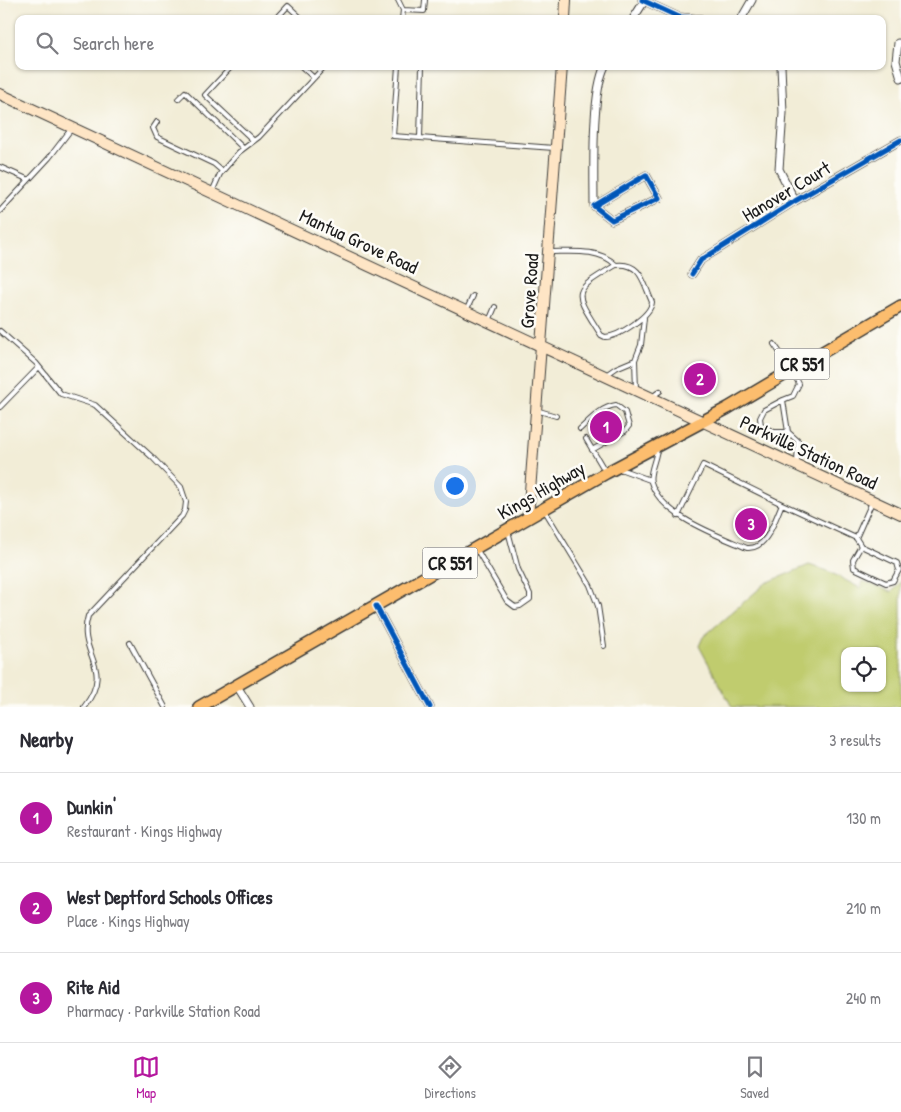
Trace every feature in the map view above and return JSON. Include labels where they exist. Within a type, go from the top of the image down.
[{"type":"main road","points":[[565,15],[566,0]]},
{"type":"main road","name":"Grove Road","points":[[528,518],[562,70]]},
{"type":"main road","name":"Mantua Grove Road","points":[[0,94],[466,311],[649,399],[702,421]]},
{"type":"main road","name":"Kings Highway","points":[[200,707],[611,470],[702,421],[901,306]]},
{"type":"main road","name":"Parkville Station Road","points":[[702,421],[901,514]]},
{"type":"street","points":[[635,15],[644,0],[674,15]]},
{"type":"street","points":[[743,15],[752,0]]},
{"type":"street","points":[[898,43],[896,61],[901,78]]},
{"type":"street","points":[[594,206],[595,127],[603,70]]},
{"type":"street","points":[[781,70],[783,113],[779,169],[795,201]]},
{"type":"street","name":"Hanover Court","points":[[692,274],[701,260],[795,201],[901,140]]},
{"type":"street","points":[[646,176],[659,198],[612,220],[594,206],[646,176]]},
{"type":"street","points":[[376,606],[430,707]]},
{"type":"street","points":[[237,686],[250,707]]},
{"type":"lane","points":[[398,0],[402,15]]},
{"type":"lane","points":[[402,10],[424,12],[425,0]]},
{"type":"lane","points":[[280,15],[288,6],[298,15]]},
{"type":"lane","points":[[228,70],[205,94],[254,141]]},
{"type":"lane","points":[[306,70],[314,78]]},
{"type":"lane","points":[[212,192],[222,171],[243,148],[254,141],[321,70]]},
{"type":"lane","points":[[398,70],[393,136],[556,148]]},
{"type":"lane","points":[[420,138],[422,70]]},
{"type":"lane","points":[[178,99],[185,92],[243,148]]},
{"type":"lane","points":[[157,122],[153,128],[157,137],[214,164],[222,171]]},
{"type":"lane","points":[[0,210],[27,179],[49,158],[72,128]]},
{"type":"lane","points":[[0,168],[27,179]]},
{"type":"lane","points":[[549,252],[585,252],[608,257],[616,265]]},
{"type":"lane","points":[[616,265],[632,266],[637,270],[652,302],[649,312],[644,318],[612,336],[605,337],[601,335],[582,304],[580,292],[583,285],[616,265]]},
{"type":"lane","points":[[466,311],[473,296]]},
{"type":"lane","points":[[489,322],[495,307]]},
{"type":"lane","points":[[636,392],[635,360],[641,345],[644,318]]},
{"type":"lane","points":[[1,333],[39,367],[62,394],[95,405],[139,444],[180,487],[186,502],[182,516],[88,616],[84,630],[87,646],[97,666],[97,675],[92,696],[84,707]]},
{"type":"lane","points":[[774,344],[792,370],[798,384],[793,396],[764,410],[760,418],[762,425],[767,429],[788,432],[798,441],[797,466]]},
{"type":"lane","points":[[604,377],[616,368],[635,360]]},
{"type":"lane","points":[[0,406],[39,367]]},
{"type":"lane","points":[[649,399],[660,390]]},
{"type":"lane","points":[[783,400],[788,432]]},
{"type":"lane","points":[[580,429],[597,414],[611,406],[616,405],[625,412],[629,426],[626,431],[592,450]]},
{"type":"lane","points":[[536,410],[556,416]]},
{"type":"lane","points":[[586,439],[592,450],[611,470],[650,480]]},
{"type":"lane","points":[[657,446],[650,480],[658,496],[678,516],[748,548],[757,547],[764,540],[782,504]]},
{"type":"lane","points":[[678,516],[703,465],[856,538],[861,546],[897,563],[899,570],[893,581],[886,584],[854,568],[853,560],[861,546]]},
{"type":"lane","points":[[856,538],[873,501]]},
{"type":"lane","points":[[544,509],[590,585],[598,606],[604,646]]},
{"type":"lane","points":[[476,548],[507,601],[515,606],[520,606],[530,599],[530,594],[518,569],[508,530]]},
{"type":"lane","points":[[130,643],[165,707]]},
{"type":"green space","points":[[809,565],[830,572],[860,588],[863,581],[892,592],[901,581],[901,707],[732,707],[699,646],[703,637],[766,583]]},
{"type":"cycle path","points":[[642,0],[675,15]]},
{"type":"cycle path","points":[[692,274],[701,260],[795,201],[901,140]]},
{"type":"cycle path","points":[[646,175],[659,198],[612,220],[594,206],[646,175]]},
{"type":"cycle path","points":[[376,606],[430,707]]},
{"type":"place","name":"West Deptford Schools Offices","points":[[700,379]]},
{"type":"place","name":"Dunkin'","points":[[606,427]]},
{"type":"place","name":"Rite Aid","points":[[751,524]]}]
